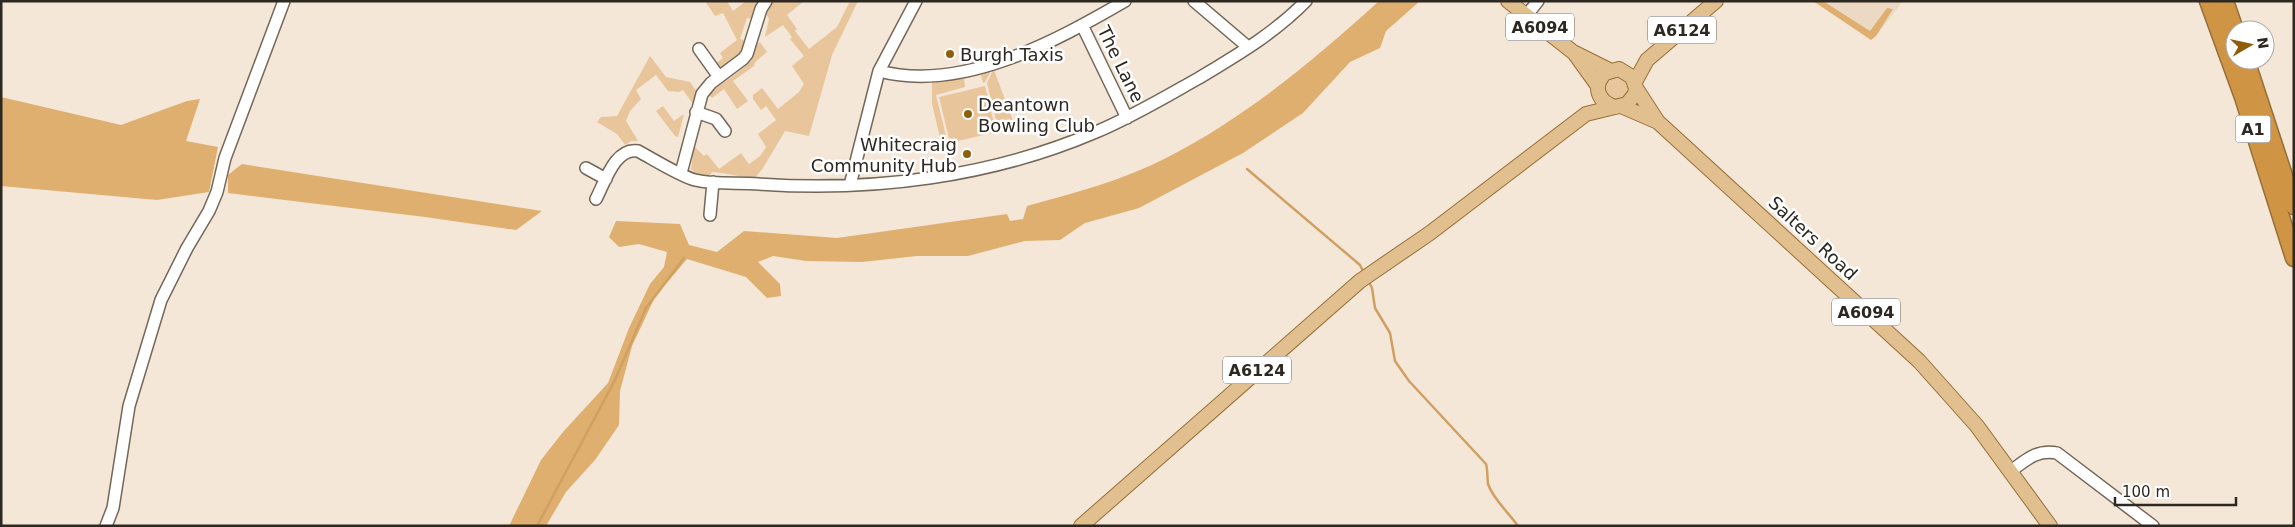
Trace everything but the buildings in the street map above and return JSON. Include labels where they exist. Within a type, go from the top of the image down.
[{"type":"highway","name":"A1","points":[[2208,1],[2255,133],[2294,258]]},
{"type":"highway","points":[[2224,1],[2231,20]]},
{"type":"highway","name":"A1","points":[[2249,70],[2294,206]]},
{"type":"highway","points":[[2281,164],[2294,189]]},
{"type":"main road","name":"A6094","points":[[1508,1],[1573,52],[1614,70]]},
{"type":"main road","name":"A6124","points":[[1614,70],[1647,60],[1716,1]]},
{"type":"main road","name":"A6094","points":[[1573,52],[1598,88]]},
{"type":"main road","name":"A6124","points":[[1635,85],[1647,60]]},
{"type":"main road","points":[[1614,70],[1628,73],[1635,85],[1632,100],[1618,107],[1604,102],[1598,88],[1601,76],[1614,70]]},
{"type":"main road","name":"Salters Road","points":[[1635,85],[1658,122],[1919,361],[1977,426],[2050,526]]},
{"type":"main road","name":"A6124","points":[[1586,114],[1598,88]]},
{"type":"main road","name":"A6124","points":[[1081,526],[1360,281],[1430,233],[1586,114],[1618,107]]},
{"type":"main road","name":"Salters Road","points":[[1618,107],[1658,122]]},
{"type":"street","points":[[106,526],[116,494],[130,406],[161,300],[187,248],[209,211],[217,192],[225,158],[284,1]]},
{"type":"street","points":[[681,174],[702,94],[747,54],[761,9],[766,1]]},
{"type":"street","points":[[850,185],[880,72],[916,1]]},
{"type":"street","points":[[880,72],[927,75],[967,71],[1014,56],[1082,25],[1125,1]]},
{"type":"street","points":[[1194,1],[1248,47]]},
{"type":"street","points":[[596,199],[621,154],[632,150],[638,151],[693,180],[802,186],[870,184],[941,176],[994,165],[1058,146],[1128,118],[1175,92],[1248,47],[1282,24],[1306,1]]},
{"type":"street","points":[[1526,16],[1538,1]]},
{"type":"street","name":"The Lane","points":[[1082,25],[1128,118]]},
{"type":"street","points":[[699,49],[719,78]]},
{"type":"street","points":[[696,112],[716,119],[726,130]]},
{"type":"street","points":[[586,168],[606,179]]},
{"type":"street","points":[[710,215],[713,182]]},
{"type":"street","points":[[2011,471],[2036,454],[2049,451],[2057,453],[2153,526]]},
{"type":"shaded area","points":[[705,1],[727,1],[733,11],[746,1],[761,1],[753,19],[747,18],[740,39],[747,41],[739,55],[722,68],[716,63],[723,58],[720,53],[737,40],[723,13],[715,16]]},
{"type":"shaded area","points":[[772,1],[804,1],[787,15],[797,29],[795,31],[809,49],[837,27],[850,1],[858,1],[832,55],[809,136],[785,131],[755,178],[712,172],[709,176],[698,175],[691,169],[694,146],[704,156],[707,154],[719,169],[741,153],[749,164],[760,156],[766,147],[758,134],[776,120],[766,106],[761,110],[753,99],[753,95],[762,88],[778,109],[799,92],[804,84],[792,66],[804,56],[790,39],[792,37],[783,25],[765,37],[769,19],[764,10]]},
{"type":"shaded area","points":[[1379,1],[1420,1],[1386,31],[1380,48],[1350,62],[1303,113],[1243,153],[1139,208],[1085,223],[1060,240],[1025,241],[968,256],[917,256],[862,262],[806,261],[773,256],[758,262],[780,284],[781,296],[767,298],[746,277],[687,259],[655,297],[632,346],[620,391],[619,425],[595,460],[566,492],[546,526],[509,526],[541,460],[563,432],[608,383],[629,328],[650,284],[664,267],[667,252],[639,244],[619,247],[609,237],[616,221],[680,224],[689,245],[717,252],[744,231],[837,238],[1007,214],[1010,221],[1023,219],[1027,206],[1081,191],[1134,173],[1168,157],[1225,124],[1304,66]]},
{"type":"shaded area","points":[[1813,1],[1823,1],[1870,31],[1887,8],[1893,9],[1876,36],[1871,40]]},
{"type":"shaded area","points":[[1822,1],[1903,1],[1876,36]]},
{"type":"shaded area","points":[[760,42],[767,52],[755,62],[754,66],[733,81],[748,101],[737,109],[724,89],[712,98],[709,95],[714,90],[747,64]]},
{"type":"shaded area","points":[[650,56],[666,77],[690,82],[697,92],[693,104],[683,90],[679,92],[668,91],[656,75],[636,90],[641,99],[630,111],[626,121],[638,141],[631,141],[625,145],[617,134],[597,122],[601,117],[617,116]]},
{"type":"shaded area","points":[[993,70],[1016,129],[999,132],[987,83]]},
{"type":"shaded area","points":[[991,71],[983,83],[981,75],[964,79],[965,87],[936,95],[948,144],[942,146],[932,104],[932,80]]},
{"type":"shaded area","points":[[1617,76],[1626,79],[1629,88],[1626,97],[1617,100],[1608,97],[1605,88],[1608,79]]},
{"type":"shaded area","name":"Deantown Bowling Club","points":[[985,86],[996,132],[950,143],[939,97]]},
{"type":"shaded area","points":[[1,97],[121,125],[187,101],[200,99],[186,141],[218,147],[209,192],[157,200],[1,186]]},
{"type":"shaded area","points":[[663,106],[674,121],[684,114],[678,137],[675,136],[656,111]]},
{"type":"shaded area","points":[[242,164],[542,211],[516,230],[228,193],[228,175]]},
{"type":"waterway","points":[[1247,169],[1360,265],[1364,273]]},
{"type":"waterway","points":[[537,526],[615,380],[646,308],[684,258]]},
{"type":"waterway","points":[[1368,280],[1372,288],[1375,308],[1390,333],[1395,361],[1409,381],[1486,464],[1490,490],[1518,526]]},
{"type":"place","name":"Burgh Taxis","points":[[950,54]]},
{"type":"place","name":"Deantown Bowling Club","points":[[968,114]]},
{"type":"place","name":"Whitecraig Community Hub","points":[[967,154]]}]
